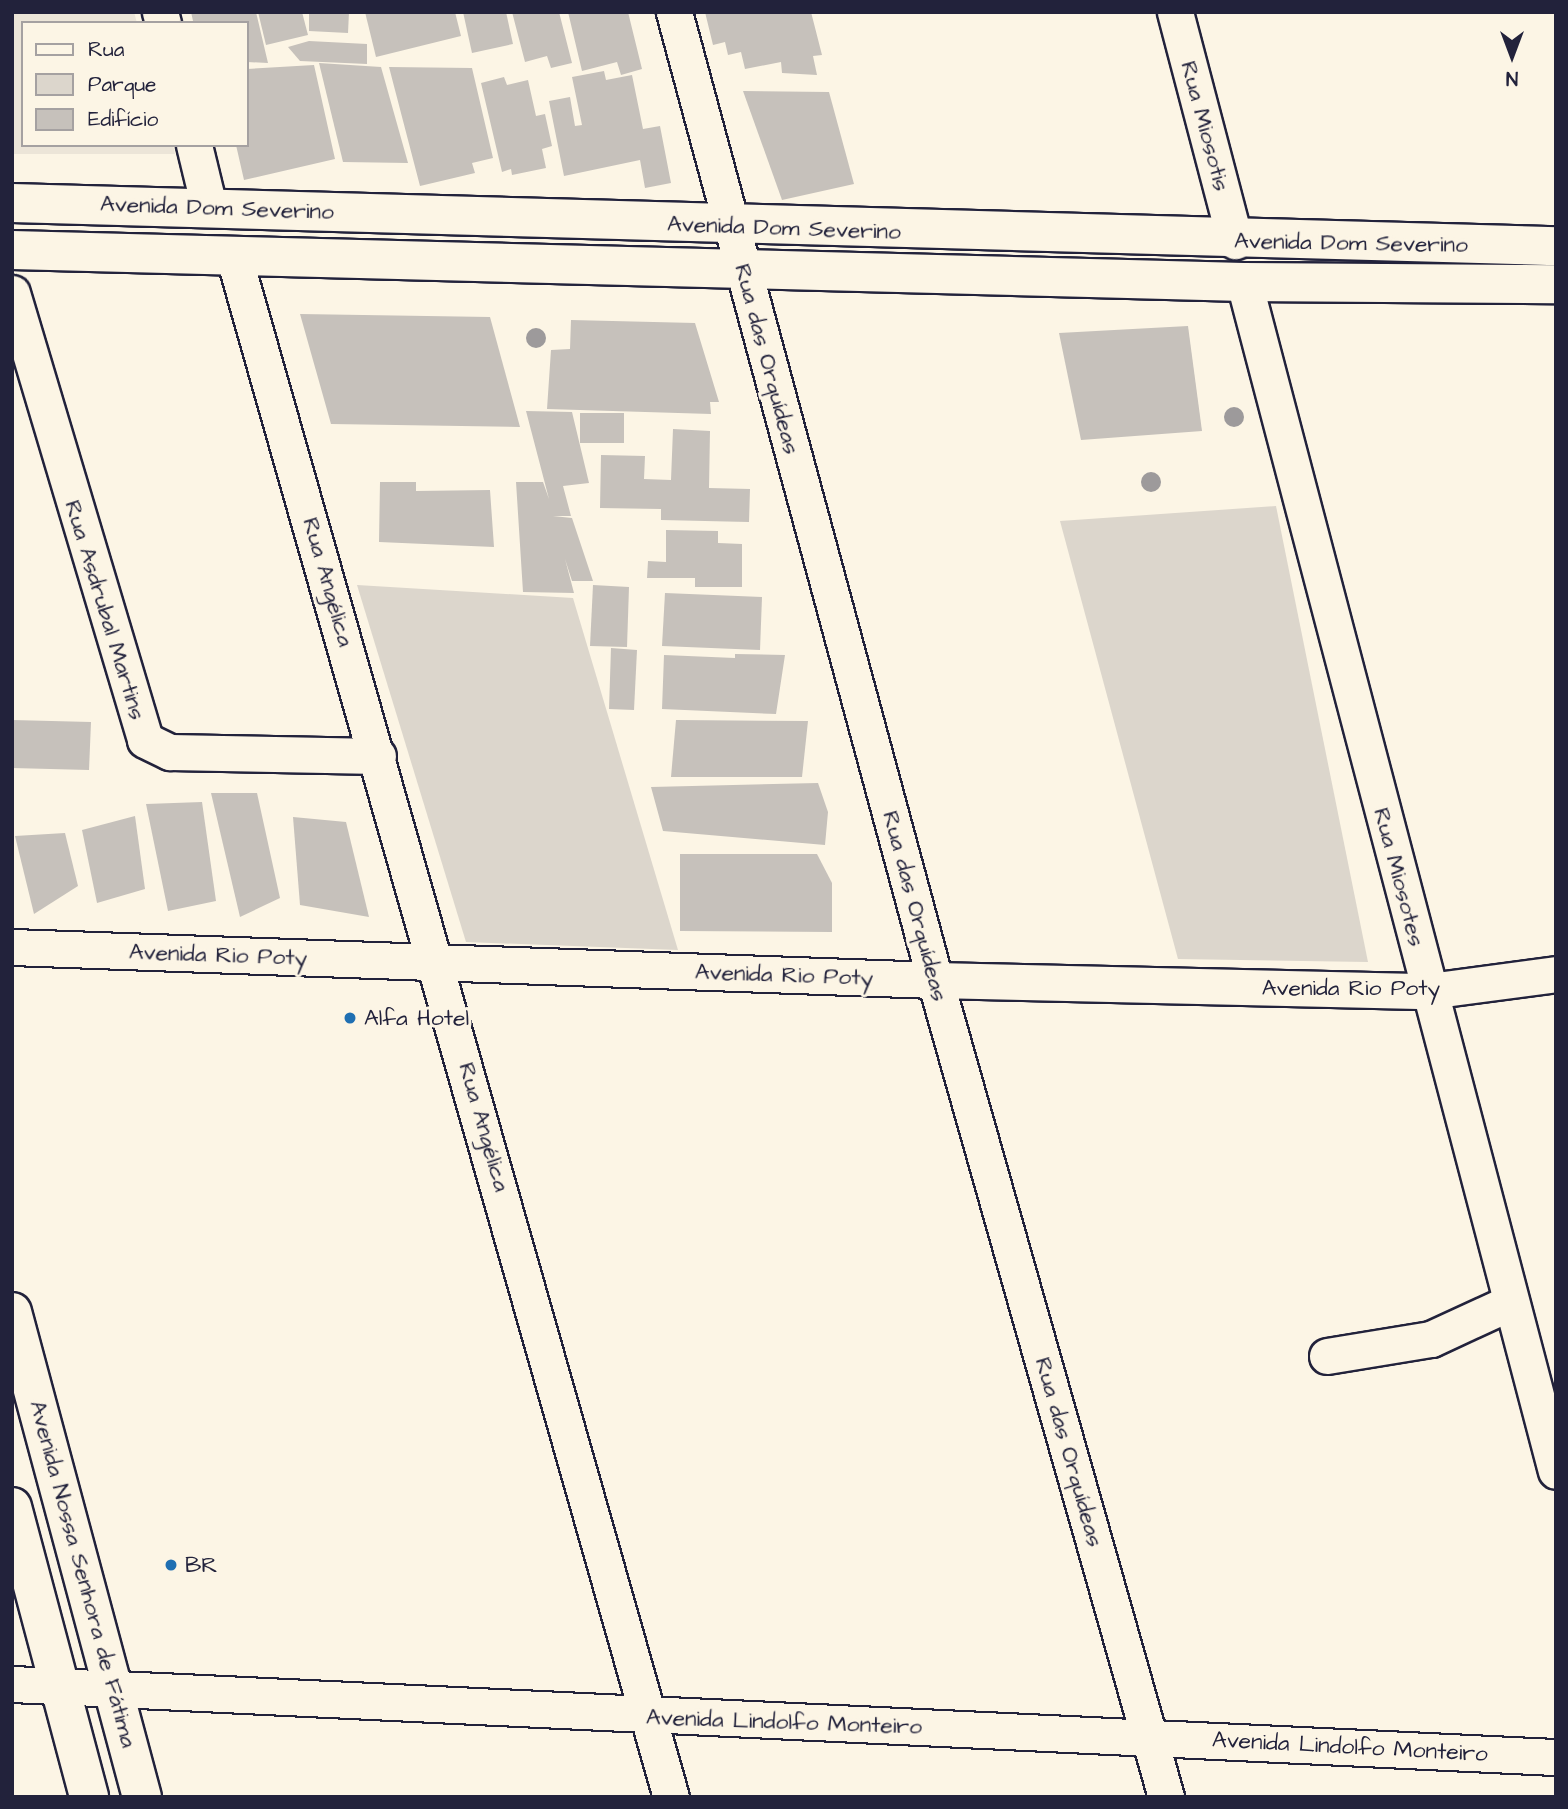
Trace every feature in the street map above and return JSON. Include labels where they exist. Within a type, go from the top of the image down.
[{"type":"main road","name":"Avenida Dom Severino","points":[[12,203],[209,207],[733,228],[1556,246]]},
{"type":"main road","name":"Avenida Dom Severino","points":[[12,250],[1244,282],[1556,284]]},
{"type":"main road","name":"Avenida Nossa Senhora de Fátima","points":[[12,1312],[142,1797]]},
{"type":"main road","points":[[12,1507],[89,1797]]},
{"type":"street","name":"Rua das Orquídeas","points":[[674,12],[935,981],[1166,1797]]},
{"type":"street","name":"Rua Miosotis","points":[[1175,12],[1235,241]]},
{"type":"street","points":[[194,147],[209,207]]},
{"type":"street","name":"Rua Angélica","points":[[234,257],[438,963],[671,1797]]},
{"type":"street","name":"Rua Miosotes","points":[[1244,282],[1556,1471]]},
{"type":"street","name":"Rua Asdrubal Martins","points":[[12,293],[145,740],[170,752],[378,756]]},
{"type":"street","name":"Avenida Rio Poty","points":[[12,947],[935,981],[1429,991],[1556,974]]},
{"type":"street","points":[[1327,1356],[1431,1339],[1511,1302]]},
{"type":"street","name":"Avenida Lindolfo Monteiro","points":[[12,1684],[1556,1757]]},
{"type":"shaded area","points":[[12,12],[134,12],[136,21],[21,21],[21,147],[173,147],[175,154],[12,154]]},
{"type":"green space","points":[[1276,506],[1368,962],[1178,959],[1060,521]]},
{"type":"green space","points":[[357,585],[573,598],[678,950],[466,942]]},
{"type":"building","points":[[191,12],[256,12],[268,63],[248,62],[248,21],[193,21]]},
{"type":"building","points":[[258,12],[302,12],[308,35],[266,45]]},
{"type":"building","points":[[309,12],[349,12],[348,33],[309,31]]},
{"type":"building","points":[[365,12],[455,12],[461,36],[376,57]]},
{"type":"building","points":[[463,12],[506,12],[513,44],[472,53]]},
{"type":"building","points":[[512,12],[559,12],[572,63],[551,68],[547,56],[525,62]]},
{"type":"building","points":[[568,12],[628,12],[642,69],[621,75],[617,62],[582,71]]},
{"type":"building","points":[[705,12],[811,12],[822,55],[813,56],[817,75],[782,73],[781,62],[745,69],[741,52],[728,55],[725,42],[713,45]]},
{"type":"building","points":[[309,41],[367,44],[367,64],[300,61],[288,47]]},
{"type":"building","points":[[319,63],[381,67],[408,163],[343,162]]},
{"type":"building","points":[[314,65],[335,159],[244,180],[236,147],[248,147],[248,69]]},
{"type":"building","points":[[389,67],[472,68],[493,158],[472,163],[475,173],[420,186]]},
{"type":"building","points":[[604,71],[606,80],[632,75],[643,129],[660,126],[671,183],[645,188],[640,160],[564,176],[549,101],[570,97],[575,126],[582,125],[572,77]]},
{"type":"building","points":[[504,77],[507,85],[528,80],[536,116],[545,114],[552,146],[542,149],[546,168],[512,175],[511,169],[502,172],[481,83]]},
{"type":"building","points":[[743,91],[829,92],[854,184],[782,200]]},
{"type":"building","points":[[300,314],[490,317],[520,427],[331,424]]},
{"type":"building","points":[[571,320],[695,323],[719,402],[710,402],[711,414],[547,409],[551,350],[570,349]]},
{"type":"building","points":[[1188,326],[1202,431],[1081,440],[1059,333]]},
{"type":"building","points":[[526,411],[572,412],[589,483],[563,486],[571,516],[553,516],[572,518],[593,581],[572,581],[565,559],[574,593],[523,592],[516,482],[543,482],[549,499]]},
{"type":"building","points":[[580,413],[624,413],[624,443],[580,443]]},
{"type":"building","points":[[673,429],[710,431],[709,488],[750,489],[749,522],[661,520],[661,509],[600,508],[601,455],[645,456],[644,479],[671,480]]},
{"type":"building","points":[[380,482],[416,482],[416,491],[490,490],[494,547],[379,542]]},
{"type":"building","points":[[666,530],[718,531],[718,543],[742,544],[742,587],[695,587],[695,578],[647,578],[648,561],[666,562]]},
{"type":"building","points":[[593,585],[629,587],[627,647],[590,646]]},
{"type":"building","points":[[665,593],[762,597],[760,650],[662,646]]},
{"type":"building","points":[[611,648],[637,650],[634,710],[609,709]]},
{"type":"building","points":[[735,654],[785,655],[776,714],[662,709],[664,655],[735,658]]},
{"type":"building","points":[[12,720],[91,722],[89,770],[12,768]]},
{"type":"building","points":[[676,720],[808,721],[802,777],[671,777]]},
{"type":"building","points":[[818,783],[828,812],[825,845],[663,831],[651,787]]},
{"type":"building","points":[[211,793],[257,793],[280,898],[240,917]]},
{"type":"building","points":[[202,802],[216,901],[168,911],[146,804]]},
{"type":"building","points":[[135,816],[145,889],[97,903],[82,830]]},
{"type":"building","points":[[293,817],[346,822],[369,917],[300,905]]},
{"type":"building","points":[[65,833],[78,886],[34,914],[15,836]]},
{"type":"building","points":[[680,854],[817,854],[832,883],[832,932],[680,931]]},
{"type":"place","name":"Alfa Hotel","points":[[350,1018]]},
{"type":"place","name":"BR","points":[[171,1565]]}]
